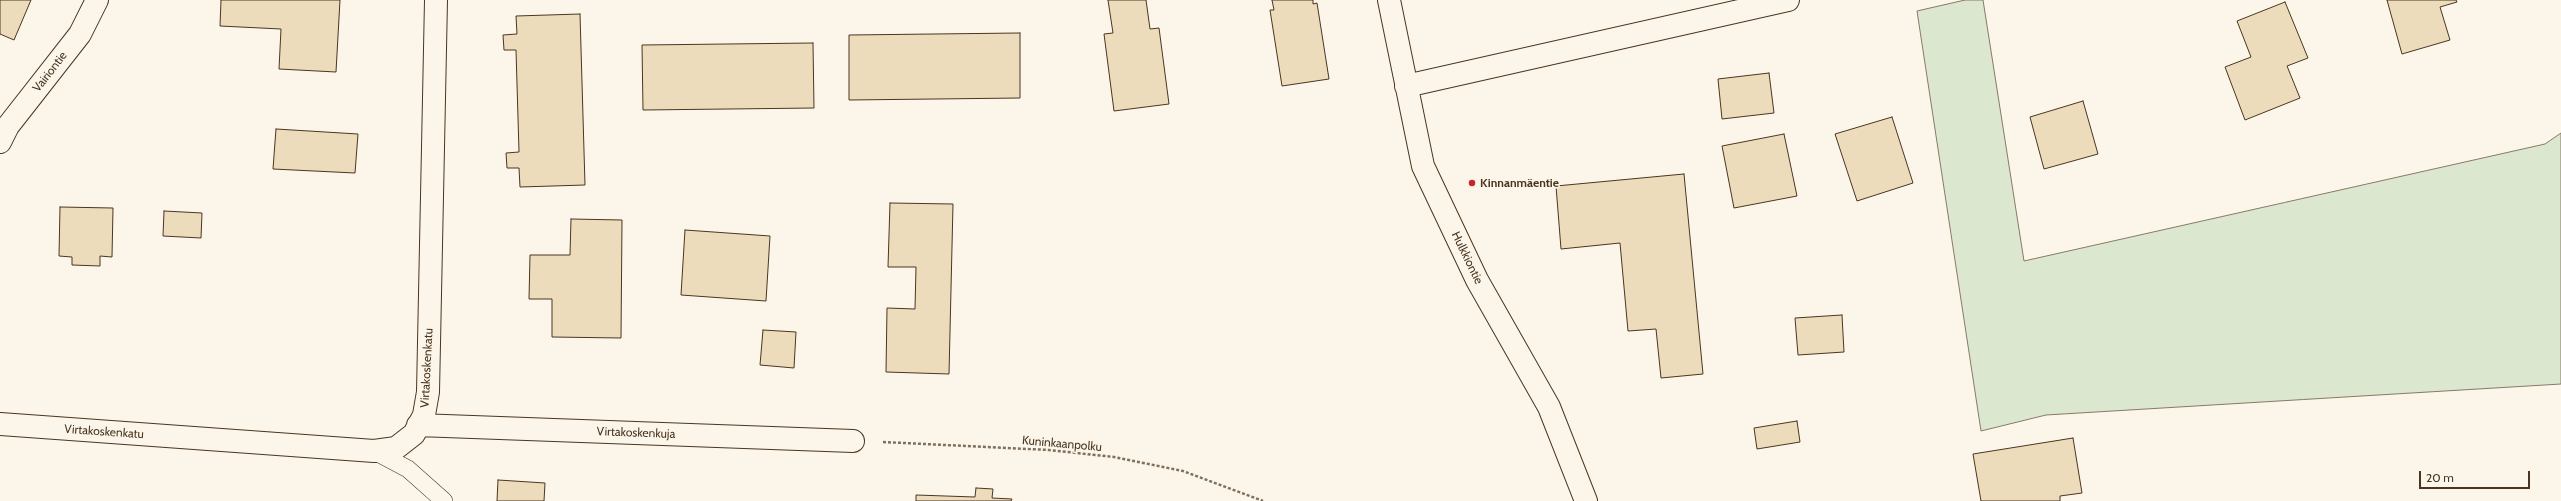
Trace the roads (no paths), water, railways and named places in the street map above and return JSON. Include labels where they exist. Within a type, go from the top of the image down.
[{"type":"street","name":"Vairiontie","points":[[0,142],[8,126],[80,34],[97,0]]},
{"type":"street","name":"Virtakoskenkatu","points":[[0,424],[374,451],[396,448],[414,434],[424,415],[428,392],[436,0]]},
{"type":"street","name":"Hulkkiontie","points":[[1389,0],[1423,166],[1477,280],[1550,407],[1586,501]]},
{"type":"street","points":[[1406,86],[1788,0]]},
{"type":"street","name":"Virtakoskenkuja","points":[[418,425],[853,441]]},
{"type":"lane","points":[[374,451],[408,470],[444,501]]},
{"type":"place","name":"Kinnanmäentie","points":[[1472,183]]}]
